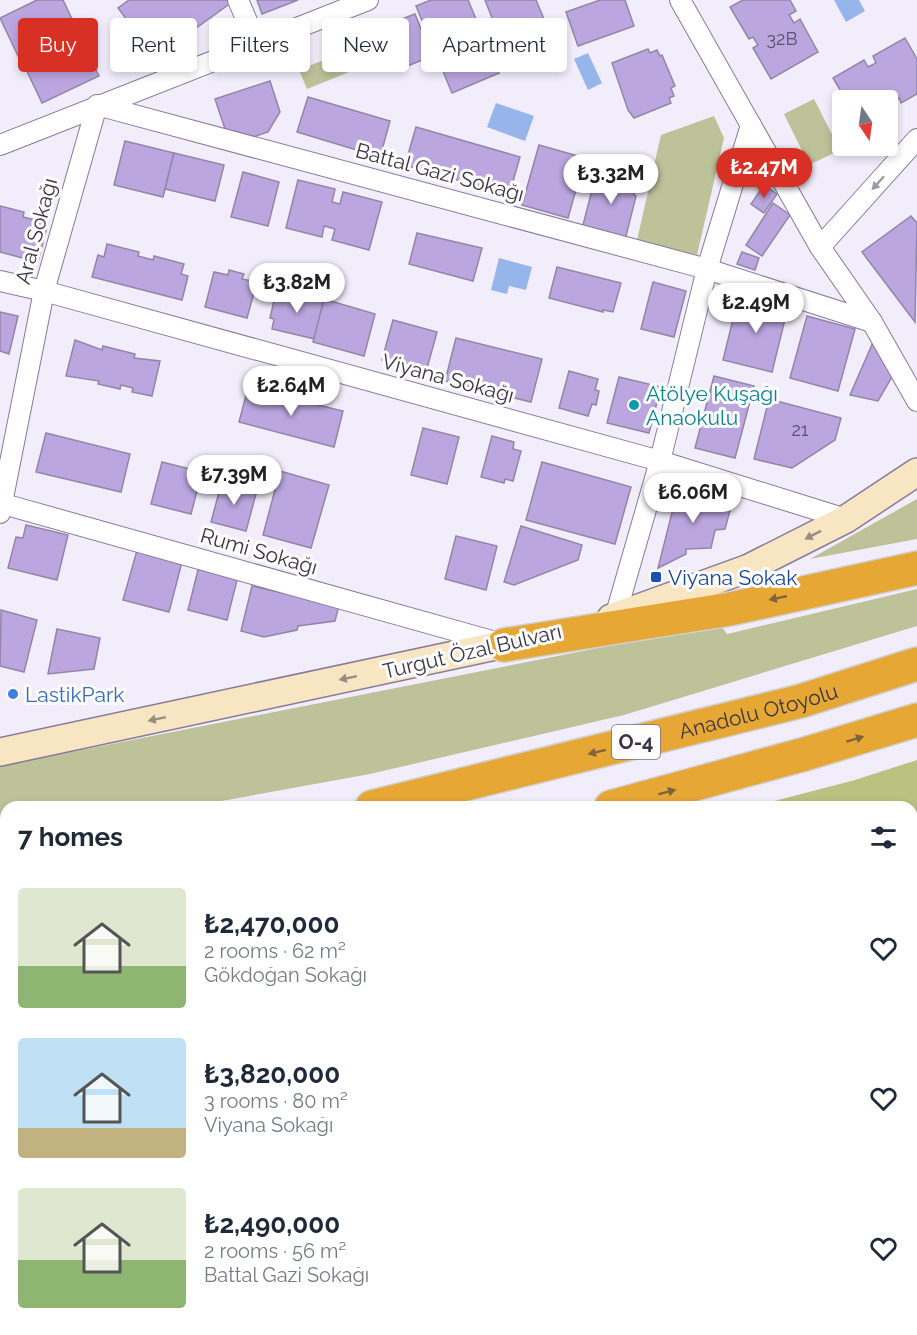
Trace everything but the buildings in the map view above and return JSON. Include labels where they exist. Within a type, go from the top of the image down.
[{"type":"highway","points":[[504,645],[730,609],[917,568]]},
{"type":"highway","name":"Anadolu Otoyolu","points":[[396,801],[801,701],[910,665]]},
{"type":"highway","points":[[632,801],[917,720]]},
{"type":"main road","name":"Turgut Özal Bulvarı","points":[[0,752],[504,645],[615,617],[749,568],[846,519],[917,472]]},
{"type":"street","points":[[238,0],[246,18]]},
{"type":"street","points":[[0,145],[368,0]]},
{"type":"street","points":[[680,0],[820,247],[872,322],[917,401]]},
{"type":"street","name":"Battal Gazi Sokağı","points":[[97,105],[707,269],[872,322]]},
{"type":"street","name":"Aral Sokağı","points":[[1,506],[44,291],[97,105]]},
{"type":"street","points":[[615,617],[660,461],[707,269],[751,125]]},
{"type":"street","points":[[820,247],[917,139]]},
{"type":"street","name":"Viyana Sokağı","points":[[0,281],[44,291],[660,461],[846,519]]},
{"type":"street","name":"Rumi Sokağı","points":[[1,506],[504,645]]},
{"type":"green space","points":[[322,61],[322,72],[349,72],[307,89],[300,72],[310,72],[310,66]]},
{"type":"green space","points":[[814,99],[832,134],[832,154],[809,165],[784,114]]},
{"type":"green space","points":[[714,116],[724,138],[697,255],[637,240],[661,135]]},
{"type":"green space","points":[[917,499],[917,539],[810,559]]},
{"type":"green space","points":[[917,589],[917,626],[624,715],[370,774],[221,801],[0,801],[0,766],[720,624],[727,634]]},
{"type":"green space","points":[[917,760],[917,801],[774,801],[855,780]]},
{"type":"water","points":[[834,0],[859,0],[865,11],[846,22]]},
{"type":"water","points":[[588,53],[602,83],[588,90],[574,59]]},
{"type":"water","points":[[496,103],[534,116],[525,141],[487,127]]},
{"type":"water","points":[[499,258],[532,267],[526,290],[509,286],[507,294],[491,290]]},
{"type":"place","name":"Atölye Kuşağı Anaokulu","points":[[634,405]]},
{"type":"place","name":"Viyana Sokak","points":[[656,577]]},
{"type":"place","name":"LastikPark","points":[[13,694]]}]
